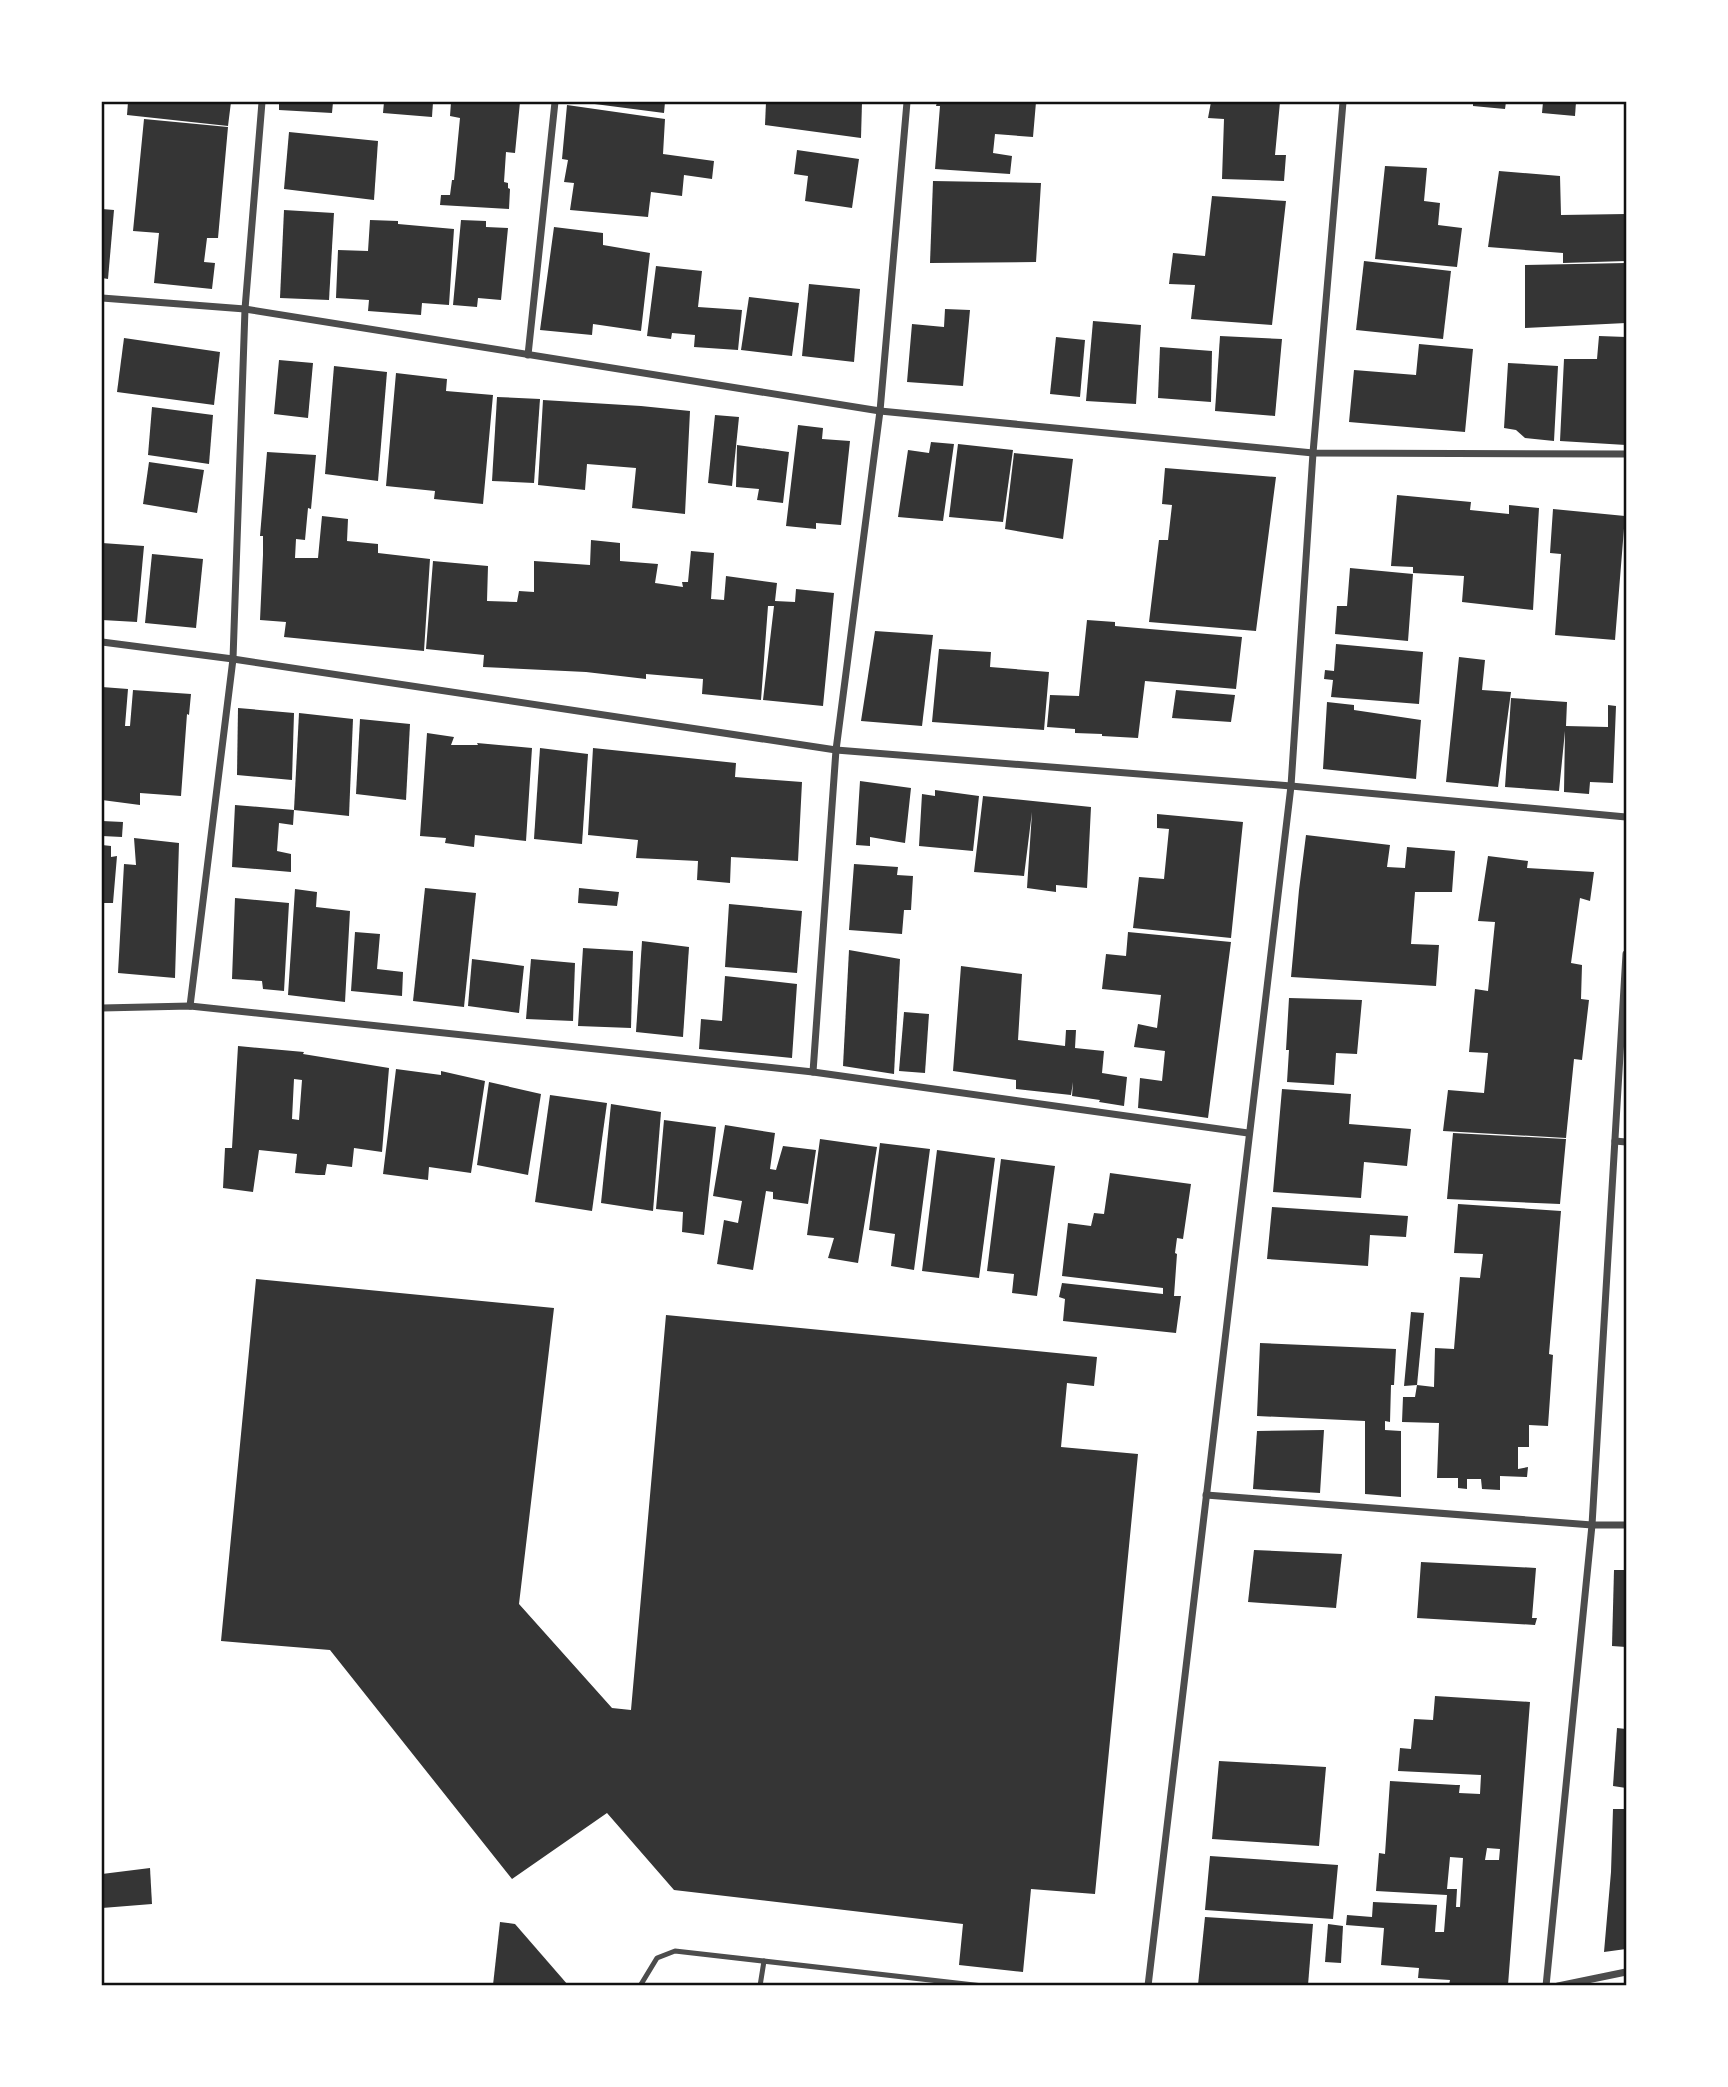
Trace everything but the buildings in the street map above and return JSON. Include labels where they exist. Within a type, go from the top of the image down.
[{"type":"street","points":[[190,1006],[233,659],[245,309],[262,102]]},
{"type":"street","points":[[528,355],[555,102]]},
{"type":"street","points":[[813,1072],[836,750],[880,411],[907,102]]},
{"type":"street","points":[[1148,1986],[1291,786],[1313,453],[1343,102]]},
{"type":"street","points":[[102,298],[245,309],[880,411],[1313,453],[1626,454]]},
{"type":"street","points":[[102,642],[233,659],[836,750],[1291,786],[1626,817]]},
{"type":"street","points":[[1546,1986],[1592,1525],[1626,954]]},
{"type":"street","points":[[102,1008],[190,1006],[813,1072],[1248,1133]]},
{"type":"street","points":[[1615,1141],[1626,1142]]},
{"type":"street","points":[[1206,1495],[1592,1525],[1626,1525]]},
{"type":"street","points":[[1558,1986],[1626,1972]]},
{"type":"lane","points":[[640,1986],[657,1958],[675,1951],[983,1986]]},
{"type":"lane","points":[[760,1986],[764,1961]]},
{"type":"lane","points":[[891,1986],[893,1975]]}]
